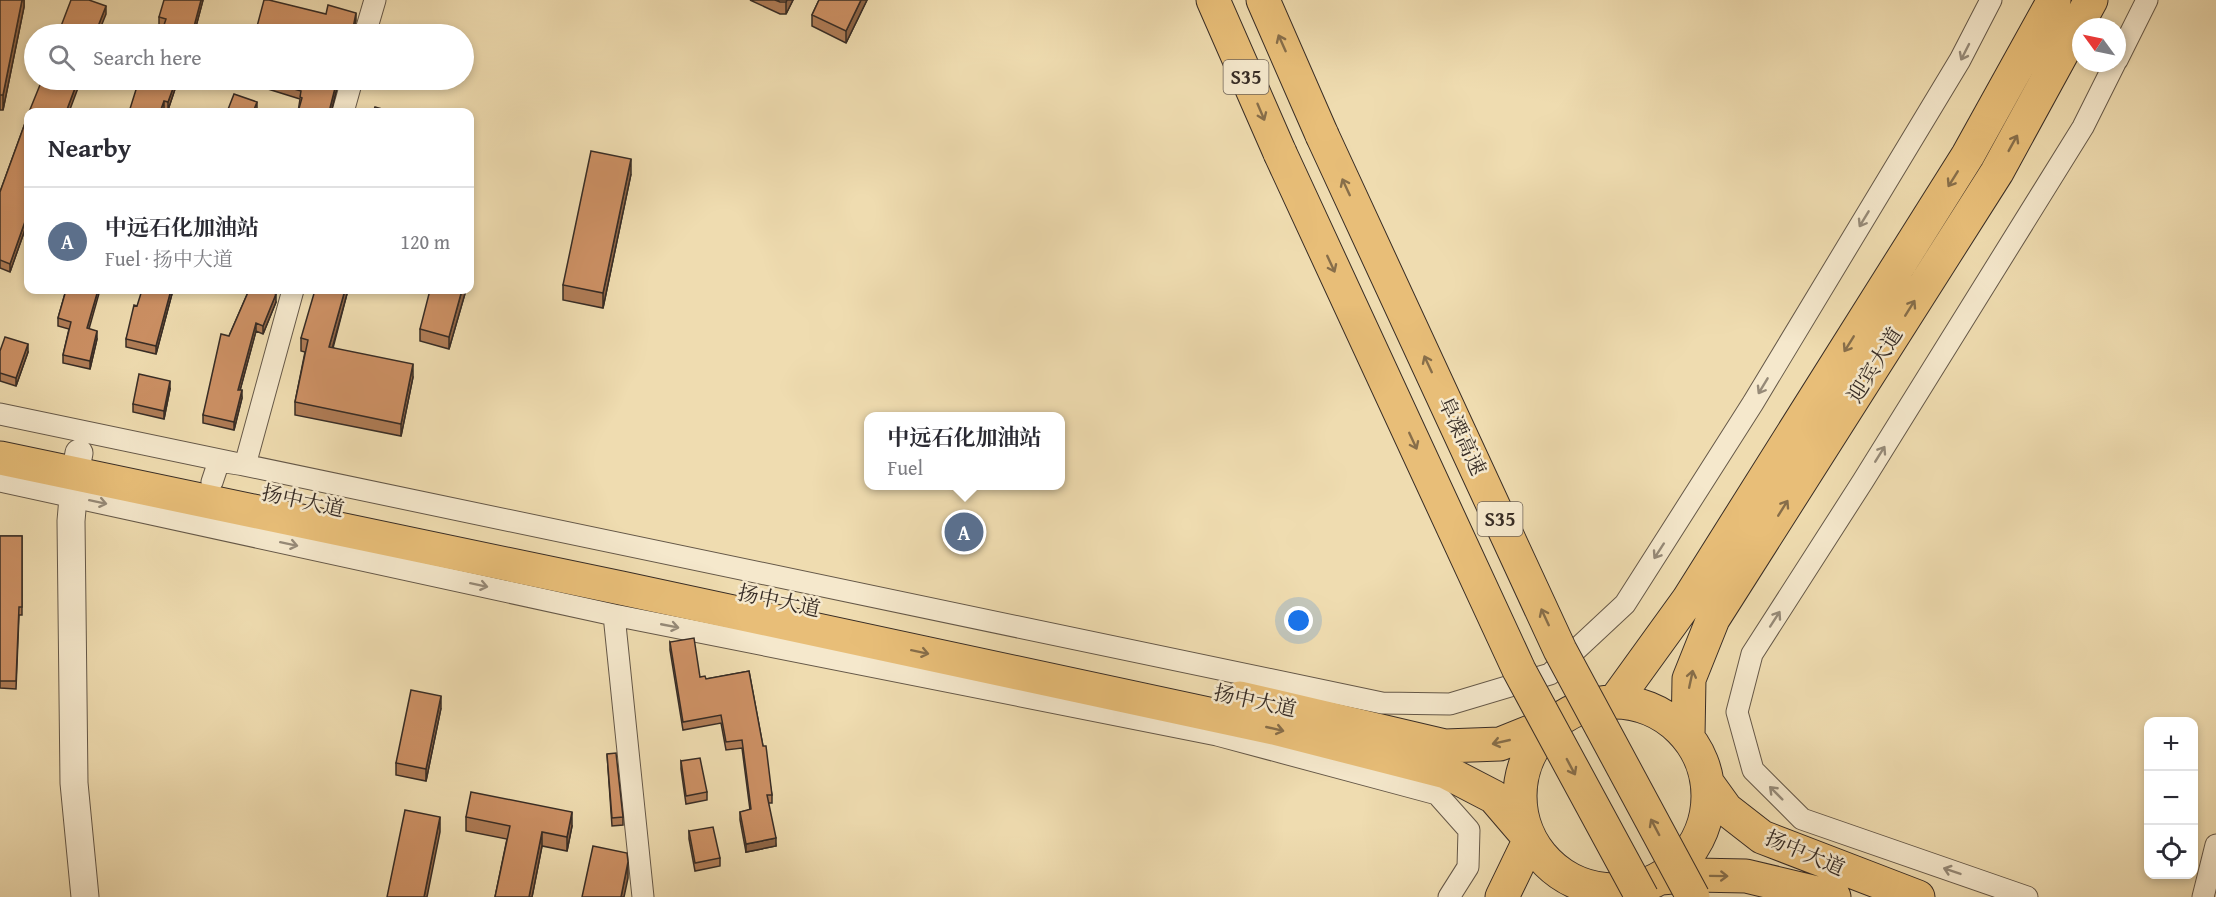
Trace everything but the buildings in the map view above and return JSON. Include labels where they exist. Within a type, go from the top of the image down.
[{"type":"main road","name":"S35","points":[[1213,0],[1280,153],[1519,670],[1625,890]]},
{"type":"main road","name":"阜溧高速","points":[[1263,0],[1322,135],[1560,650],[1693,897]]},
{"type":"main road","name":"迎宾大道","points":[[1615,701],[1688,600],[1955,175],[2055,0]]},
{"type":"main road","name":"迎宾大道","points":[[1688,737],[1689,679],[1713,619],[1997,172],[2091,0]]},
{"type":"main road","name":"扬中大道","points":[[0,437],[76,474],[212,482],[1283,707],[1444,746],[1500,744],[1556,722]]},
{"type":"main road","name":"扬中大道","points":[[0,458],[1274,728],[1446,772],[1494,797],[1530,839]]},
{"type":"main road","points":[[1615,701],[1647,707],[1669,719],[1688,737],[1701,759],[1708,783],[1707,811],[1698,838],[1683,860],[1625,890],[1586,886],[1563,876],[1544,859],[1530,839],[1521,808],[1522,776],[1534,746],[1556,722],[1584,707],[1615,701]]},
{"type":"main road","name":"扬中大道","points":[[1708,783],[1726,809],[1762,837],[1918,897]]},
{"type":"main road","points":[[1502,897],[1530,839]]},
{"type":"main road","name":"扬中大道","points":[[1625,890],[1695,875],[1746,876],[1834,897]]},
{"type":"street","points":[[368,24],[375,0]]},
{"type":"street","points":[[0,414],[1382,703],[1450,704],[1550,674],[1625,604],[1753,404],[1960,60],[1991,0]]},
{"type":"street","points":[[2126,41],[2147,0]]},
{"type":"street","points":[[2027,897],[1802,819],[1753,770],[1737,712],[1752,654],[1863,482],[2083,127],[2110,72]]},
{"type":"street","points":[[344,108],[349,90]]},
{"type":"street","points":[[245,465],[292,294]]},
{"type":"street","points":[[212,482],[219,461],[245,465]]},
{"type":"street","points":[[0,481],[76,474],[614,615],[1218,735],[1437,794],[1468,830],[1468,867],[1449,897]]},
{"type":"street","points":[[76,474],[71,521],[74,783],[85,897]]},
{"type":"street","points":[[614,615],[643,897]]},
{"type":"street","points":[[2202,897],[2216,845]]},
{"type":"place","name":"中远石化加油站","points":[[964,532]]}]
